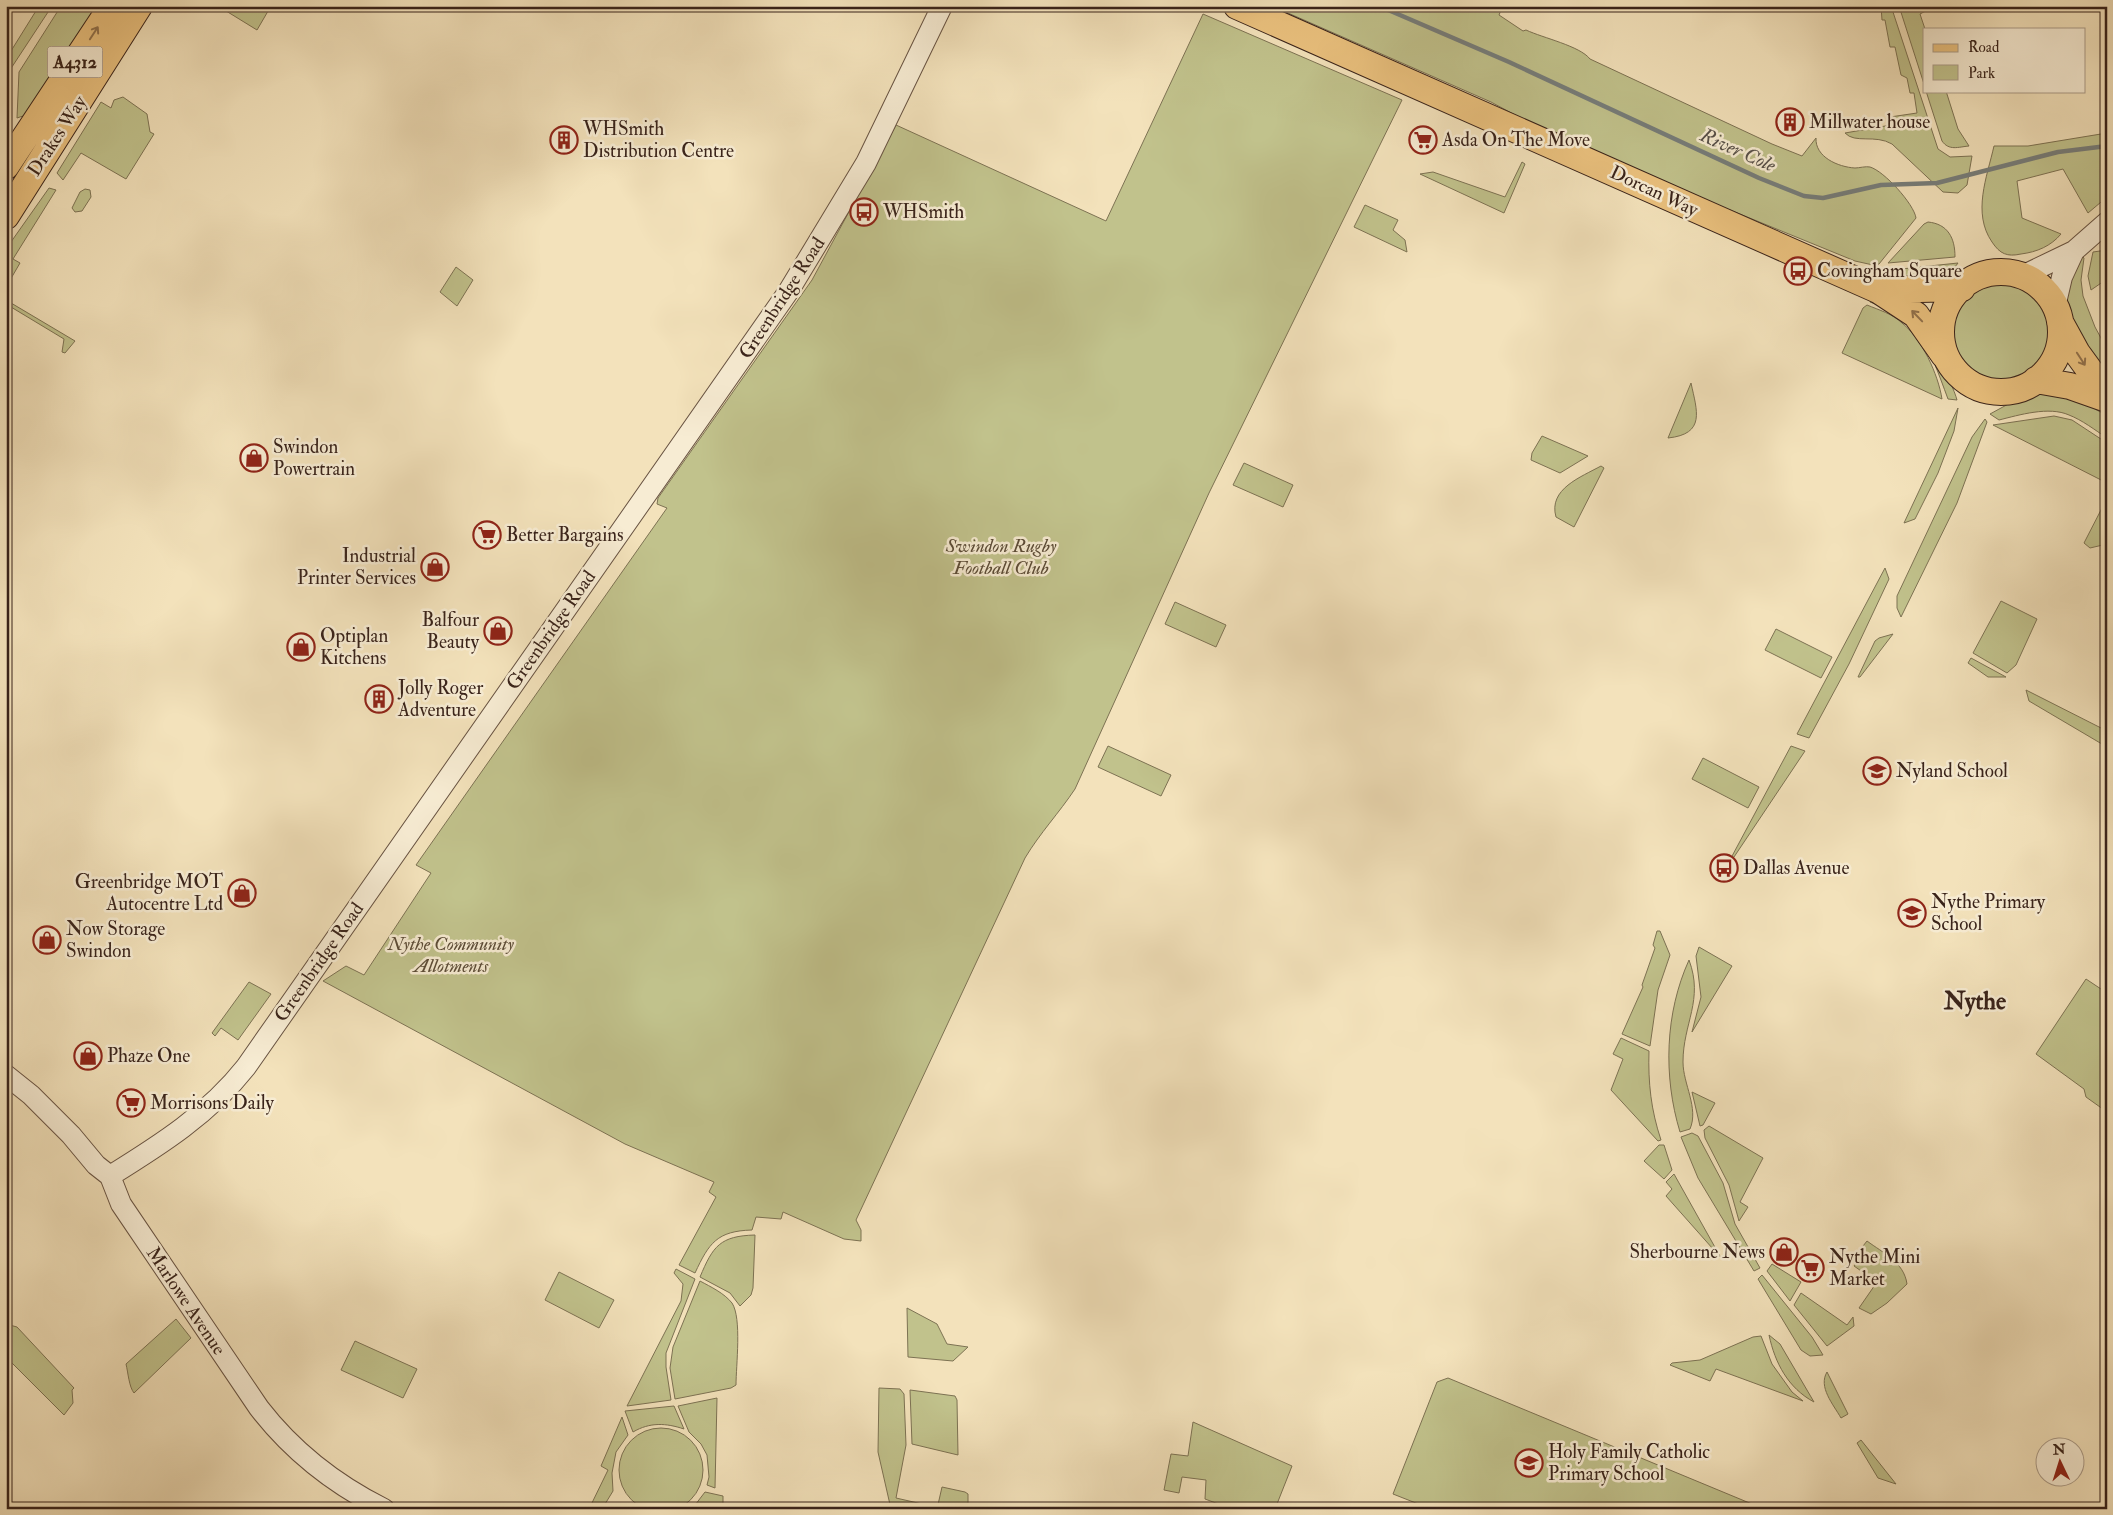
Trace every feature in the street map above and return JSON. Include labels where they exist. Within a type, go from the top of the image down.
[{"type":"main road","name":"Drakes Way","points":[[8,164],[112,6]]},
{"type":"main road","name":"Drakes Way","points":[[6,216],[139,6]]},
{"type":"main road","name":"Dorcan Way","points":[[1237,6],[1878,290],[1916,315],[1944,355]]},
{"type":"main road","points":[[23,140],[45,155]]},
{"type":"main road","points":[[8,164],[31,176]]},
{"type":"main road","points":[[2057,314],[2060,341],[2049,368],[2036,380],[2011,391],[1985,390],[1962,378],[1952,369],[1944,355],[1941,335],[1943,320],[1948,306],[1962,288],[1978,277],[1994,273],[2022,276],[2043,289],[2057,314],[2077,353],[2107,394]]},
{"type":"main road","name":"Dorcan Way","points":[[1878,290],[1962,288]]},
{"type":"main road","points":[[2036,380],[2070,386],[2107,399]]},
{"type":"street","name":"Greenbridge Road","points":[[110,1176],[153,1149],[198,1116],[221,1096],[251,1059],[793,284],[866,163],[942,6]]},
{"type":"street","points":[[2022,276],[2074,251],[2107,222]]},
{"type":"street","points":[[2057,314],[2062,277],[2074,251]]},
{"type":"street","name":"Marlowe Avenue","points":[[6,1075],[31,1095],[96,1165],[110,1176],[121,1204],[259,1408],[276,1430],[320,1471],[343,1487],[384,1509]]},
{"type":"green space","points":[[39,6],[52,6],[6,76],[6,59]]},
{"type":"green space","points":[[61,6],[101,6],[26,115],[17,118],[19,72]]},
{"type":"green space","points":[[218,6],[271,6],[257,30]]},
{"type":"green space","points":[[1272,6],[1496,6],[1501,10],[1499,15],[1523,31],[1526,30],[1570,46],[1590,59],[1772,144],[1802,156],[1816,138],[1819,151],[1829,160],[1842,166],[1855,168],[1870,167],[1883,175],[1904,197],[1916,218],[1879,264],[1873,265],[1855,261],[1730,210],[1728,214],[1541,129],[1491,102]]},
{"type":"green space","points":[[1881,6],[1891,6],[1938,149],[1950,157],[1972,156],[1967,185],[1958,193],[1943,192],[1892,144],[1886,141],[1854,138],[1845,133],[1891,125],[1890,117],[1917,113],[1914,93],[1910,93],[1907,78],[1901,75],[1895,47],[1890,47],[1885,20],[1882,20]]},
{"type":"green space","points":[[1899,6],[1935,6],[1920,14],[1925,28],[1923,28],[1923,81]]},
{"type":"green space","points":[[1203,14],[1402,100],[1209,493],[1075,789],[1025,858],[856,1220],[861,1230],[861,1241],[844,1239],[783,1212],[781,1219],[756,1217],[752,1230],[722,1236],[710,1246],[695,1273],[679,1265],[716,1197],[709,1192],[714,1182],[625,1144],[323,981],[346,966],[364,975],[431,873],[416,865],[667,508],[657,504],[658,498],[812,280],[896,125],[1106,221]]},
{"type":"green space","points":[[1926,92],[1946,92],[1958,129],[1969,146],[1951,147],[1942,141]]},
{"type":"green space","points":[[123,97],[147,114],[150,132],[154,134],[126,179],[81,153],[63,180],[57,173],[101,102],[111,108],[114,100]]},
{"type":"green space","points":[[2107,133],[2107,197],[2088,213],[2063,169],[2017,181],[2022,218],[2061,234],[2048,245],[2033,252],[2012,255],[2004,254],[1998,249],[1986,231],[1982,207],[1985,182],[1994,146],[2028,146]]},
{"type":"green space","points":[[1522,162],[1525,164],[1504,213],[1420,174],[1433,172],[1505,197]]},
{"type":"green space","points":[[49,188],[56,190],[13,259],[20,263],[6,287],[6,249]]},
{"type":"green space","points":[[85,189],[90,190],[91,197],[82,211],[75,212],[72,208],[80,192]]},
{"type":"green space","points":[[1365,205],[1398,220],[1393,230],[1405,240],[1407,252],[1354,227]]},
{"type":"green space","points":[[1928,222],[1941,226],[1949,233],[1954,244],[1955,257],[1888,263],[1924,224]]},
{"type":"green space","points":[[2107,250],[2107,279],[2091,290],[2088,276],[2093,252]]},
{"type":"green space","points":[[2081,255],[2084,258],[2081,280],[2083,296],[2095,327],[2107,349],[2107,378],[2067,317],[2065,289]]},
{"type":"green space","points":[[1958,263],[1951,271],[1933,279],[1912,280],[1881,276],[1882,271]]},
{"type":"green space","points":[[456,267],[473,280],[457,306],[440,292]]},
{"type":"green space","points":[[2002,282],[2021,286],[2037,297],[2048,313],[2052,332],[2048,351],[2037,367],[2021,378],[2002,382],[1983,378],[1967,367],[1956,351],[1952,332],[1956,313],[1967,297],[1983,286]]},
{"type":"green space","points":[[1871,298],[1908,316],[1918,327],[1938,358],[1957,400],[1948,399],[1928,350],[1911,325],[1892,311],[1870,302]]},
{"type":"green space","points":[[6,300],[75,341],[65,353],[62,352],[64,339],[6,304]]},
{"type":"green space","points":[[1867,305],[1894,317],[1916,338],[1933,368],[1942,399],[1842,353],[1863,308]]},
{"type":"green space","points":[[1691,383],[1696,412],[1694,426],[1680,436],[1668,438]]},
{"type":"green space","points":[[2043,392],[2073,396],[2107,416],[2107,438],[2088,425],[2061,412],[2034,412],[1999,420],[1990,414],[2012,402]]},
{"type":"green space","points":[[1958,408],[1954,431],[1938,473],[1915,519],[1904,523]]},
{"type":"green space","points":[[2054,416],[2072,420],[2107,443],[2107,483],[1993,425]]},
{"type":"green space","points":[[1985,419],[1987,422],[1957,503],[1901,617],[1897,608],[1897,596],[1972,437]]},
{"type":"green space","points":[[1542,436],[1588,456],[1560,473],[1531,460],[1532,453]]},
{"type":"green space","points":[[1244,463],[1293,485],[1283,507],[1233,485]]},
{"type":"green space","points":[[1601,466],[1604,468],[1574,527],[1556,517],[1555,507],[1561,491]]},
{"type":"green space","points":[[2102,508],[2107,509],[2107,544],[2090,548],[2084,543]]},
{"type":"green space","points":[[1885,568],[1889,579],[1849,664],[1809,738],[1797,734]]},
{"type":"green space","points":[[2001,601],[2037,619],[2016,665],[2007,673],[1973,653]]},
{"type":"green space","points":[[1175,602],[1226,625],[1216,647],[1165,624]]},
{"type":"green space","points":[[1776,629],[1832,657],[1821,678],[1765,650]]},
{"type":"green space","points":[[1893,634],[1860,677],[1858,677],[1875,641]]},
{"type":"green space","points":[[1971,658],[2006,677],[1988,677],[1968,663]]},
{"type":"green space","points":[[2026,690],[2107,731],[2107,747],[2029,701]]},
{"type":"green space","points":[[1108,746],[1171,775],[1161,796],[1098,767]]},
{"type":"green space","points":[[1791,746],[1805,751],[1734,857],[1731,858]]},
{"type":"green space","points":[[1703,758],[1759,787],[1748,808],[1692,779]]},
{"type":"green space","points":[[1657,931],[1660,931],[1670,955],[1658,990],[1650,1046],[1622,1034],[1643,987],[1642,985],[1655,948],[1653,945]]},
{"type":"green space","points":[[1699,947],[1732,966],[1692,1032],[1701,997],[1696,956]]},
{"type":"green space","points":[[1689,960],[1693,974],[1694,1000],[1686,1035],[1683,1062],[1693,1113],[1690,1129],[1680,1132],[1671,1089],[1669,1045],[1675,1001]]},
{"type":"green space","points":[[2086,979],[2107,993],[2107,1112],[2086,1097],[2084,1089],[2036,1054]]},
{"type":"green space","points":[[249,982],[271,994],[238,1040],[221,1028],[215,1036],[212,1033]]},
{"type":"green space","points":[[1621,1038],[1649,1051],[1651,1096],[1661,1140],[1658,1141],[1611,1090],[1623,1059],[1613,1054]]},
{"type":"green space","points":[[1692,1092],[1715,1103],[1703,1125],[1700,1126]]},
{"type":"green space","points":[[1709,1126],[1763,1158],[1740,1202],[1748,1207],[1739,1221],[1729,1185],[1705,1138],[1704,1130]]},
{"type":"green space","points":[[1692,1133],[1698,1136],[1723,1183],[1735,1224],[1760,1268],[1754,1271],[1698,1178],[1681,1137]]},
{"type":"green space","points":[[1659,1145],[1664,1145],[1672,1170],[1664,1179],[1644,1161]]},
{"type":"green space","points":[[1674,1174],[1721,1258],[1666,1196],[1672,1189],[1666,1182]]},
{"type":"green space","points":[[755,1235],[753,1288],[751,1295],[740,1306],[730,1293],[700,1277],[709,1258],[719,1245],[733,1238]]},
{"type":"green space","points":[[1867,1241],[1897,1264],[1905,1276],[1907,1284],[1887,1303],[1871,1314],[1859,1308],[1877,1282],[1854,1266],[1859,1259],[1855,1256]]},
{"type":"green space","points":[[1772,1264],[1801,1282],[1790,1301],[1767,1271]]},
{"type":"green space","points":[[676,1269],[695,1279],[666,1353],[671,1400],[627,1406],[681,1301],[683,1284],[674,1273]]},
{"type":"green space","points":[[559,1272],[614,1300],[599,1328],[545,1300]]},
{"type":"green space","points":[[1762,1275],[1812,1337],[1823,1355],[1810,1356],[1801,1350],[1758,1279]]},
{"type":"green space","points":[[700,1281],[725,1296],[732,1303],[735,1310],[738,1331],[736,1385],[731,1388],[675,1399],[670,1368],[673,1347]]},
{"type":"green space","points":[[1801,1293],[1847,1325],[1853,1317],[1854,1326],[1827,1346],[1794,1305]]},
{"type":"green space","points":[[907,1308],[937,1324],[947,1344],[968,1347],[953,1361],[908,1357]]},
{"type":"green space","points":[[176,1319],[191,1338],[134,1393],[126,1364]]},
{"type":"green space","points":[[6,1324],[17,1327],[74,1388],[72,1390],[73,1403],[64,1415],[6,1357]]},
{"type":"green space","points":[[1769,1335],[1780,1344],[1814,1402],[1797,1390],[1784,1374],[1775,1355]]},
{"type":"green space","points":[[1761,1336],[1772,1364],[1792,1392],[1803,1401],[1716,1369],[1710,1381],[1670,1365],[1672,1363],[1700,1360],[1753,1337]]},
{"type":"green space","points":[[355,1341],[417,1369],[403,1398],[341,1370]]},
{"type":"green space","points":[[1827,1372],[1848,1414],[1841,1418],[1825,1389],[1824,1384]]},
{"type":"green space","name":"Holy Family Catholic Primary School","points":[[1448,1378],[1764,1509],[1431,1509],[1393,1494],[1437,1382]]},
{"type":"green space","points":[[879,1388],[900,1389],[904,1394],[906,1445],[896,1498],[931,1506],[930,1509],[891,1509],[878,1452]]},
{"type":"green space","points":[[910,1390],[955,1396],[957,1400],[958,1455],[912,1444]]},
{"type":"green space","points":[[717,1398],[715,1488],[707,1485],[709,1477],[707,1455],[701,1444],[689,1432],[678,1406]]},
{"type":"green space","points":[[674,1406],[684,1429],[652,1425],[633,1432],[625,1411]]},
{"type":"green space","points":[[622,1417],[628,1435],[616,1452],[612,1473],[613,1491],[602,1509],[589,1509],[608,1470],[601,1466]]},
{"type":"green space","points":[[1193,1422],[1292,1466],[1275,1509],[1232,1509],[1205,1499],[1206,1480],[1182,1477],[1179,1493],[1164,1490],[1171,1454],[1188,1456]]},
{"type":"green space","points":[[661,1428],[677,1431],[691,1440],[700,1454],[703,1470],[700,1486],[691,1500],[677,1509],[661,1512],[645,1509],[631,1500],[622,1486],[619,1470],[622,1454],[631,1440],[645,1431]]},
{"type":"green space","points":[[1861,1440],[1896,1484],[1878,1478],[1857,1443]]},
{"type":"green space","points":[[942,1487],[968,1494],[968,1509],[937,1509]]},
{"type":"green space","points":[[705,1492],[723,1496],[723,1509],[692,1509]]},
{"type":"waterway","name":"River Cole","points":[[1379,6],[1509,62],[1759,178],[1804,196],[1823,198],[1881,185],[1937,183],[2058,152],[2107,146]]},
{"type":"place","name":"Millwater house","points":[[1790,122]]},
{"type":"place","name":"WHSmith Distribution Centre","points":[[564,140]]},
{"type":"place","name":"Asda On The Move","points":[[1423,140]]},
{"type":"place","name":"WHSmith","points":[[864,212]]},
{"type":"place","name":"Covingham Square","points":[[1798,271]]},
{"type":"place","name":"Swindon Powertrain","points":[[254,458]]},
{"type":"place","name":"Better Bargains","points":[[487,535]]},
{"type":"place","name":"Industrial Printer Services","points":[[435,567]]},
{"type":"place","name":"Balfour Beauty","points":[[498,631]]},
{"type":"place","name":"Optiplan Kitchens","points":[[301,647]]},
{"type":"place","name":"Jolly Roger Adventure","points":[[379,699]]},
{"type":"place","name":"Nyland School","points":[[1877,771]]},
{"type":"place","name":"Dallas Avenue","points":[[1724,868]]},
{"type":"place","name":"Greenbridge MOT Autocentre Ltd","points":[[242,893]]},
{"type":"place","name":"Nythe Primary School","points":[[1912,913]]},
{"type":"place","name":"Now Storage Swindon","points":[[47,940]]},
{"type":"place","name":"Phaze One","points":[[88,1056]]},
{"type":"place","name":"Morrisons Daily","points":[[131,1103]]},
{"type":"place","name":"Sherbourne News","points":[[1784,1252]]},
{"type":"place","name":"Nythe Mini Market","points":[[1810,1268]]},
{"type":"place","name":"Holy Family Catholic Primary School","points":[[1529,1463]]},
{"type":"district","name":"Nythe","points":[[1975,1001]]},
{"type":"park label","name":"Swindon Rugby Football Club","points":[[1001,557]]},
{"type":"park label","name":"Nythe Community Allotments","points":[[451,955]]}]
